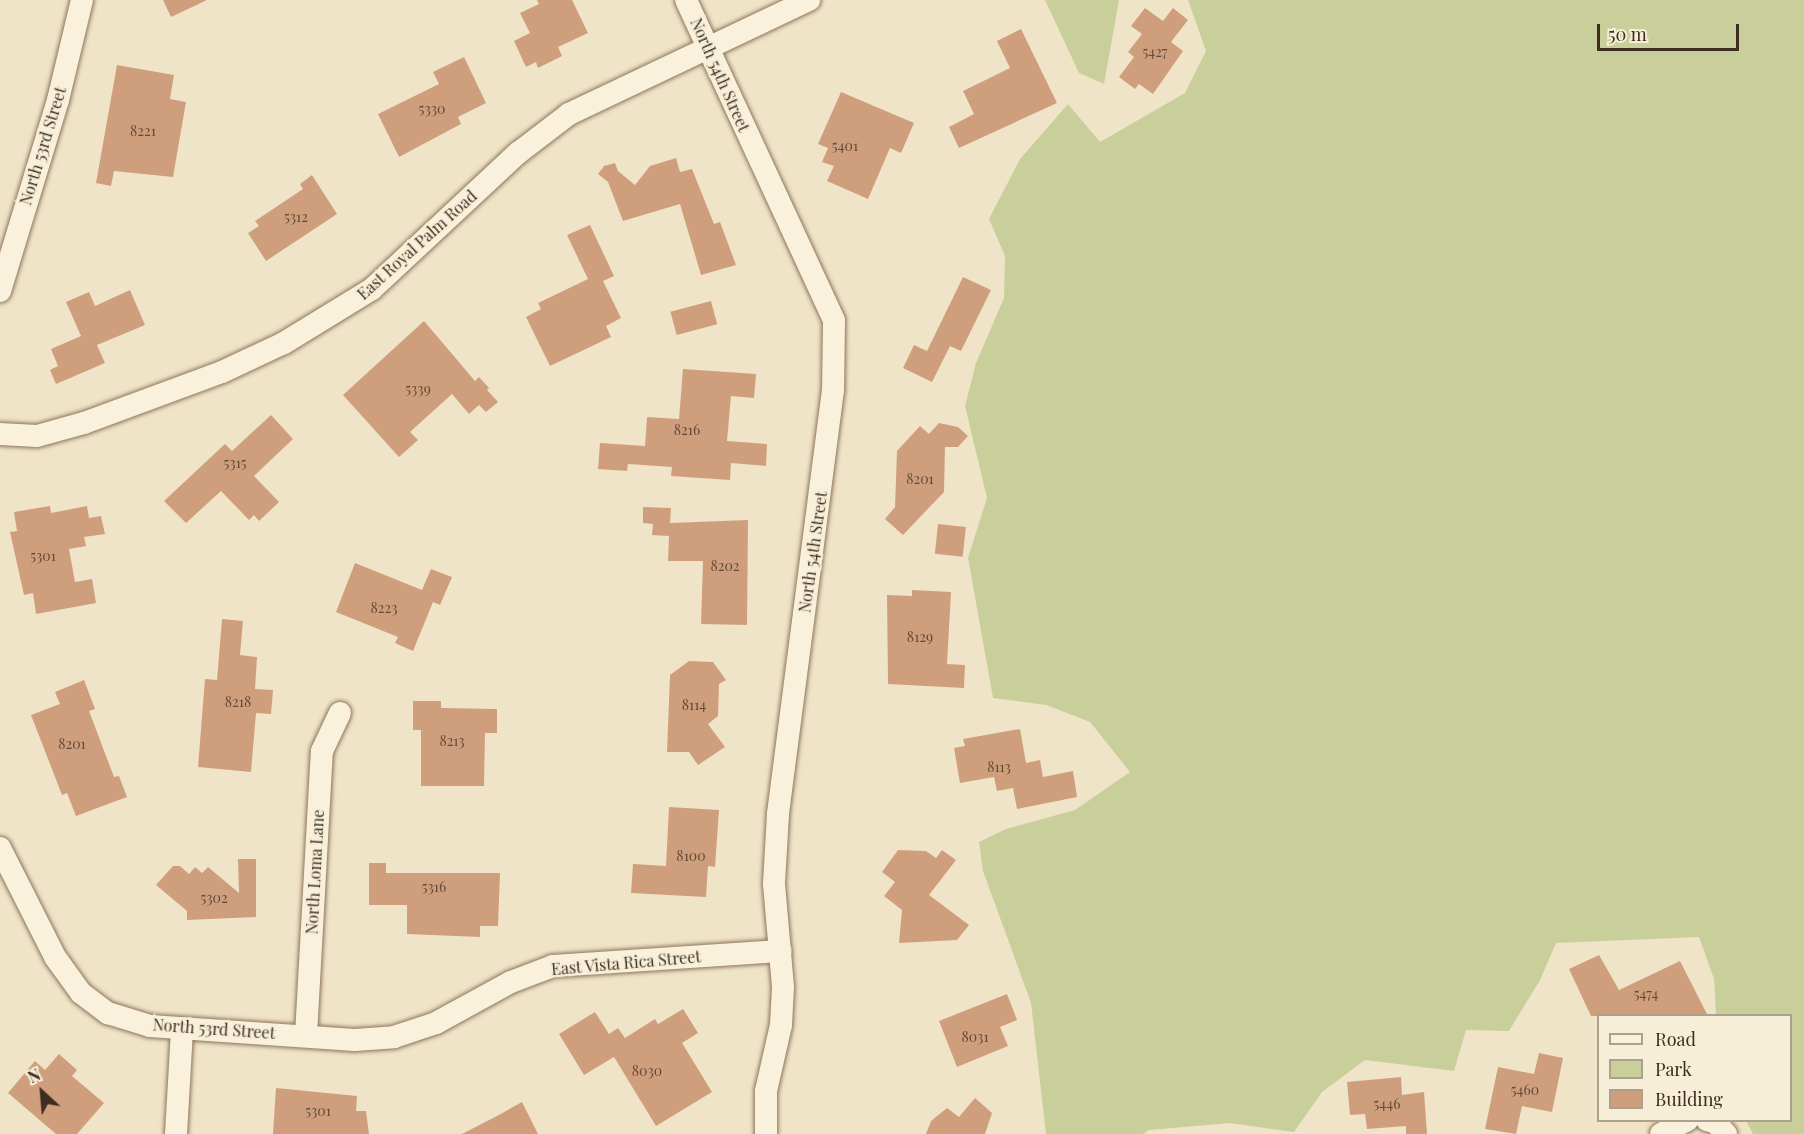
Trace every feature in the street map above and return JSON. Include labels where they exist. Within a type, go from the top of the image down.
[{"type":"street","name":"North 53rd Street","points":[[0,291],[58,100],[82,0]]},
{"type":"street","name":"North 54th Street","points":[[686,0],[834,321],[833,390],[778,814],[774,884],[781,951],[781,1025],[766,1091],[766,1134]]},
{"type":"street","name":"East Royal Palm Road","points":[[0,434],[37,436],[84,423],[222,372],[284,343],[372,289],[538,135],[568,114],[809,0]]},
{"type":"street","name":"North Loma Lane","points":[[306,1035],[322,751],[340,713]]},
{"type":"street","name":"North 53rd Street","points":[[0,848],[55,957],[81,993],[108,1013],[150,1026],[182,1030],[306,1035]]},
{"type":"street","name":"East Vista Rica Street","points":[[306,1035],[355,1040],[393,1037],[436,1023],[511,982],[553,966],[781,951]]},
{"type":"street","points":[[176,1134],[182,1030]]},
{"type":"street","points":[[1660,1134],[1683,1122]]},
{"type":"street","points":[[1716,1122],[1726,1134]]},
{"type":"green space","points":[[1045,0],[1119,0],[1104,84],[1079,73]]},
{"type":"green space","points":[[1188,0],[1804,0],[1804,1134],[1753,1134],[1747,1122],[1792,1122],[1792,1014],[1716,1014],[1714,979],[1699,937],[1556,943],[1540,980],[1509,1031],[1466,1030],[1454,1071],[1365,1060],[1322,1092],[1294,1132],[1230,1123],[1149,1130],[1143,1134],[1046,1134],[1031,1003],[983,871],[979,842],[1006,829],[1075,810],[1130,772],[1090,722],[1046,705],[993,698],[968,558],[987,498],[965,406],[976,363],[1004,298],[1005,256],[989,219],[1020,159],[1068,104],[1100,142],[1185,93],[1206,51]]},
{"type":"building","points":[[163,0],[207,0],[171,17]]},
{"type":"building","points":[[537,0],[572,0],[588,33],[558,47],[562,56],[538,68],[536,62],[526,67],[514,41],[530,33],[520,13],[539,4]]},
{"type":"building","points":[[1145,8],[1163,21],[1173,8],[1188,20],[1171,42],[1183,51],[1153,94],[1139,84],[1135,89],[1119,77],[1134,57],[1128,52],[1142,34],[1131,26]]},
{"type":"building","points":[[1021,29],[1057,103],[959,148],[949,127],[974,114],[963,91],[1010,68],[997,41]]},
{"type":"building","points":[[464,57],[486,103],[458,117],[461,124],[399,157],[378,114],[439,84],[433,72]]},
{"type":"building","points":[[117,65],[174,75],[170,99],[186,102],[173,177],[114,171],[111,186],[96,183]]},
{"type":"building","points":[[841,92],[914,123],[901,153],[890,148],[868,199],[827,181],[834,166],[822,162],[828,148],[818,144]]},
{"type":"building","points":[[676,158],[680,172],[692,169],[714,224],[720,222],[736,265],[701,275],[680,204],[623,221],[608,182],[598,174],[604,166],[615,163],[618,171],[635,185],[650,166]]},
{"type":"building","points":[[312,175],[337,214],[266,261],[248,233],[259,226],[255,221],[303,189],[300,184]]},
{"type":"building","points":[[590,225],[614,276],[603,281],[621,318],[606,326],[611,337],[550,366],[526,317],[541,309],[538,303],[588,279],[567,235]]},
{"type":"building","points":[[963,277],[991,290],[961,351],[950,346],[932,382],[903,368],[914,345],[927,351]]},
{"type":"building","points":[[130,290],[145,325],[97,345],[105,363],[56,384],[50,370],[58,366],[51,349],[81,336],[66,302],[89,292],[95,306]]},
{"type":"building","points":[[711,301],[717,324],[677,335],[670,312]]},
{"type":"building","points":[[424,321],[475,381],[479,377],[498,402],[486,412],[479,405],[469,414],[452,394],[410,432],[418,440],[399,457],[343,395]]},
{"type":"building","points":[[683,369],[756,374],[754,398],[731,396],[727,441],[767,444],[766,466],[731,463],[730,480],[671,476],[672,467],[628,464],[627,471],[598,469],[600,443],[645,446],[647,417],[679,419]]},
{"type":"building","points":[[271,415],[293,439],[254,476],[279,502],[259,521],[254,515],[249,520],[221,491],[186,523],[164,501],[225,444],[232,451]]},
{"type":"building","points":[[939,423],[958,427],[968,436],[958,447],[945,447],[944,492],[903,535],[885,519],[895,507],[897,451],[920,426],[929,434]]},
{"type":"building","points":[[50,506],[51,513],[87,506],[89,518],[101,516],[105,534],[84,537],[86,546],[69,549],[75,582],[92,579],[96,603],[36,614],[33,593],[24,595],[10,532],[17,531],[14,512]]},
{"type":"building","points":[[643,507],[671,508],[670,523],[748,520],[747,625],[701,624],[703,561],[668,561],[669,536],[652,535],[653,524],[643,523]]},
{"type":"building","points":[[938,524],[966,527],[963,557],[935,554]]},
{"type":"building","points":[[355,563],[422,590],[431,569],[452,577],[440,605],[433,602],[413,651],[395,643],[398,637],[336,612]]},
{"type":"building","points":[[912,590],[951,592],[947,664],[965,665],[964,688],[888,684],[887,595],[912,596]]},
{"type":"building","points":[[222,619],[243,621],[240,655],[257,657],[255,689],[273,690],[271,714],[256,713],[251,772],[198,767],[205,679],[217,680]]},
{"type":"building","points":[[689,661],[713,662],[726,680],[719,684],[718,716],[708,724],[725,747],[698,765],[689,752],[667,752],[670,675]]},
{"type":"building","points":[[84,680],[95,709],[89,711],[114,777],[119,776],[127,797],[76,816],[67,793],[62,795],[31,715],[60,704],[55,692]]},
{"type":"building","points":[[413,701],[441,701],[441,708],[497,709],[497,733],[485,733],[484,786],[421,786],[421,730],[413,730]]},
{"type":"building","points":[[1020,729],[1026,763],[1040,760],[1043,777],[1073,771],[1077,797],[1017,809],[1013,788],[997,791],[994,777],[960,783],[954,748],[965,746],[963,739]]},
{"type":"building","points":[[669,807],[719,810],[715,867],[708,866],[706,897],[631,893],[633,864],[666,866]]},
{"type":"building","points":[[898,850],[926,851],[936,858],[942,850],[956,860],[929,895],[969,925],[957,940],[899,943],[902,910],[884,896],[895,882],[882,872]]},
{"type":"building","points":[[238,859],[256,859],[256,917],[187,920],[187,911],[156,885],[173,866],[180,866],[189,874],[195,867],[202,873],[208,867],[239,893]]},
{"type":"building","points":[[369,863],[386,863],[386,873],[500,873],[498,926],[480,926],[480,937],[407,934],[407,905],[369,905]]},
{"type":"building","points":[[1599,955],[1619,990],[1680,961],[1707,1014],[1597,1014],[1597,1016],[1591,1016],[1569,969]]},
{"type":"building","points":[[1007,994],[1017,1020],[1000,1027],[1008,1046],[957,1067],[939,1021]]},
{"type":"building","points":[[683,1009],[698,1033],[682,1043],[712,1092],[656,1126],[614,1057],[584,1075],[559,1034],[595,1012],[609,1034],[618,1028],[625,1038],[655,1019],[658,1024]]},
{"type":"building","points":[[1539,1053],[1563,1058],[1552,1112],[1522,1106],[1516,1134],[1485,1129],[1498,1067],[1534,1074]]},
{"type":"building","points":[[59,1054],[77,1070],[72,1076],[104,1103],[77,1134],[56,1134],[8,1093],[35,1061],[45,1070]]},
{"type":"building","points":[[1401,1077],[1402,1095],[1424,1092],[1427,1134],[1406,1134],[1406,1126],[1367,1129],[1365,1114],[1350,1115],[1347,1082]]},
{"type":"building","points":[[276,1088],[357,1096],[356,1111],[366,1111],[369,1134],[273,1134]]},
{"type":"building","points":[[975,1098],[992,1113],[985,1134],[926,1134],[931,1121],[947,1108],[959,1117]]},
{"type":"building","points":[[522,1102],[538,1134],[462,1134],[497,1116]]}]
